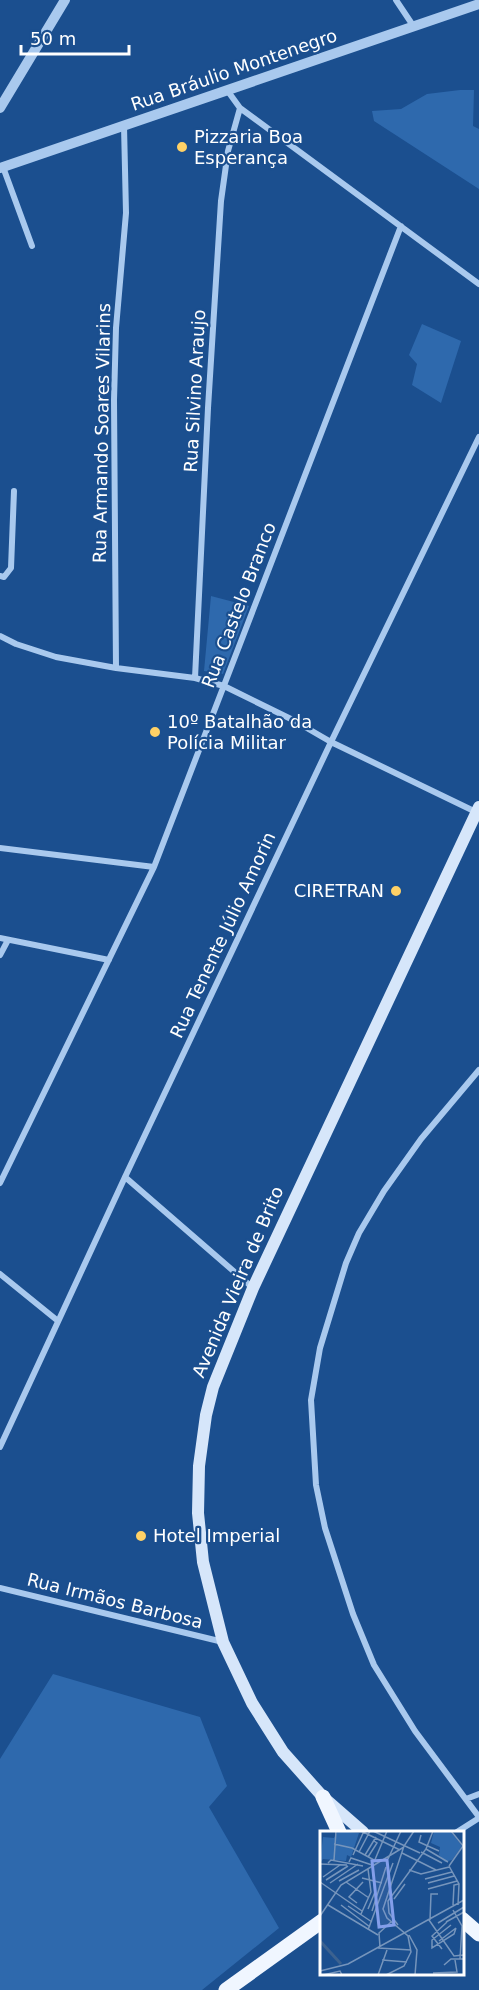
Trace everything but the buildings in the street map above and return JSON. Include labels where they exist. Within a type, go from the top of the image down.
[{"type":"main road","name":"Avenida Vieira de Brito","points":[[361,1831],[323,1797],[283,1752],[252,1703],[223,1642],[202,1562],[198,1513],[199,1466],[206,1415],[213,1387],[253,1288],[478,810]]},
{"type":"main road","points":[[323,1797],[338,1831]]},
{"type":"main road","points":[[464,1921],[478,1933]]},
{"type":"main road","points":[[226,1990],[320,1922]]},
{"type":"main road","points":[[464,1927],[478,1933]]},
{"type":"street","points":[[0,108],[65,0]]},
{"type":"street","points":[[396,0],[414,27]]},
{"type":"street","name":"Rua Bráulio Montenegro","points":[[2,168],[479,4]]},
{"type":"street","points":[[227,90],[240,108],[479,284]]},
{"type":"street","name":"Rua Silvino Araujo","points":[[195,678],[221,201],[228,152],[240,108]]},
{"type":"street","name":"Rua Armando Soares Vilarins","points":[[116,668],[114,400],[116,328],[126,213],[124,126]]},
{"type":"street","points":[[2,168],[32,246]]},
{"type":"street","name":"Rua Castelo Branco","points":[[0,1183],[154,867],[401,226]]},
{"type":"street","name":"Rua Tenente Júlio Amorin","points":[[0,1447],[124,1178],[479,437]]},
{"type":"street","points":[[0,576],[4,577],[11,568],[14,491]]},
{"type":"street","points":[[0,636],[16,644],[56,657],[116,668],[195,678],[224,686],[293,720],[331,742],[478,810]]},
{"type":"street","points":[[0,849],[154,867]]},
{"type":"street","points":[[0,938],[109,960]]},
{"type":"street","points":[[0,955],[8,940]]},
{"type":"street","points":[[460,1831],[479,1818],[415,1731],[374,1665],[353,1614],[332,1550],[316,1485],[311,1400],[320,1348],[346,1263],[359,1233],[384,1191],[421,1139],[479,1070]]},
{"type":"street","points":[[124,1178],[253,1288]]},
{"type":"street","points":[[0,1274],[58,1321]]},
{"type":"street","name":"Rua Irmãos Barbosa","points":[[0,1588],[223,1642]]},
{"type":"street","points":[[466,1799],[479,1794]]},
{"type":"shaded area","points":[[474,90],[473,126],[479,129],[479,189],[374,121],[372,111],[401,109],[427,94]]},
{"type":"shaded area","points":[[422,324],[461,341],[441,403],[412,385],[417,364],[409,355]]},
{"type":"shaded area","points":[[211,596],[249,606],[223,674],[204,671]]},
{"type":"shaded area","points":[[53,1674],[200,1717],[227,1786],[209,1807],[279,1928],[202,1990],[0,1990],[0,1759]]},
{"type":"place","name":"Pizzaria Boa Esperança","points":[[182,147]]},
{"type":"place","name":"10º Batalhão da Polícia Militar","points":[[155,732]]},
{"type":"place","name":"CIRETRAN","points":[[396,891]]},
{"type":"place","name":"Hotel Imperial","points":[[141,1536]]}]
